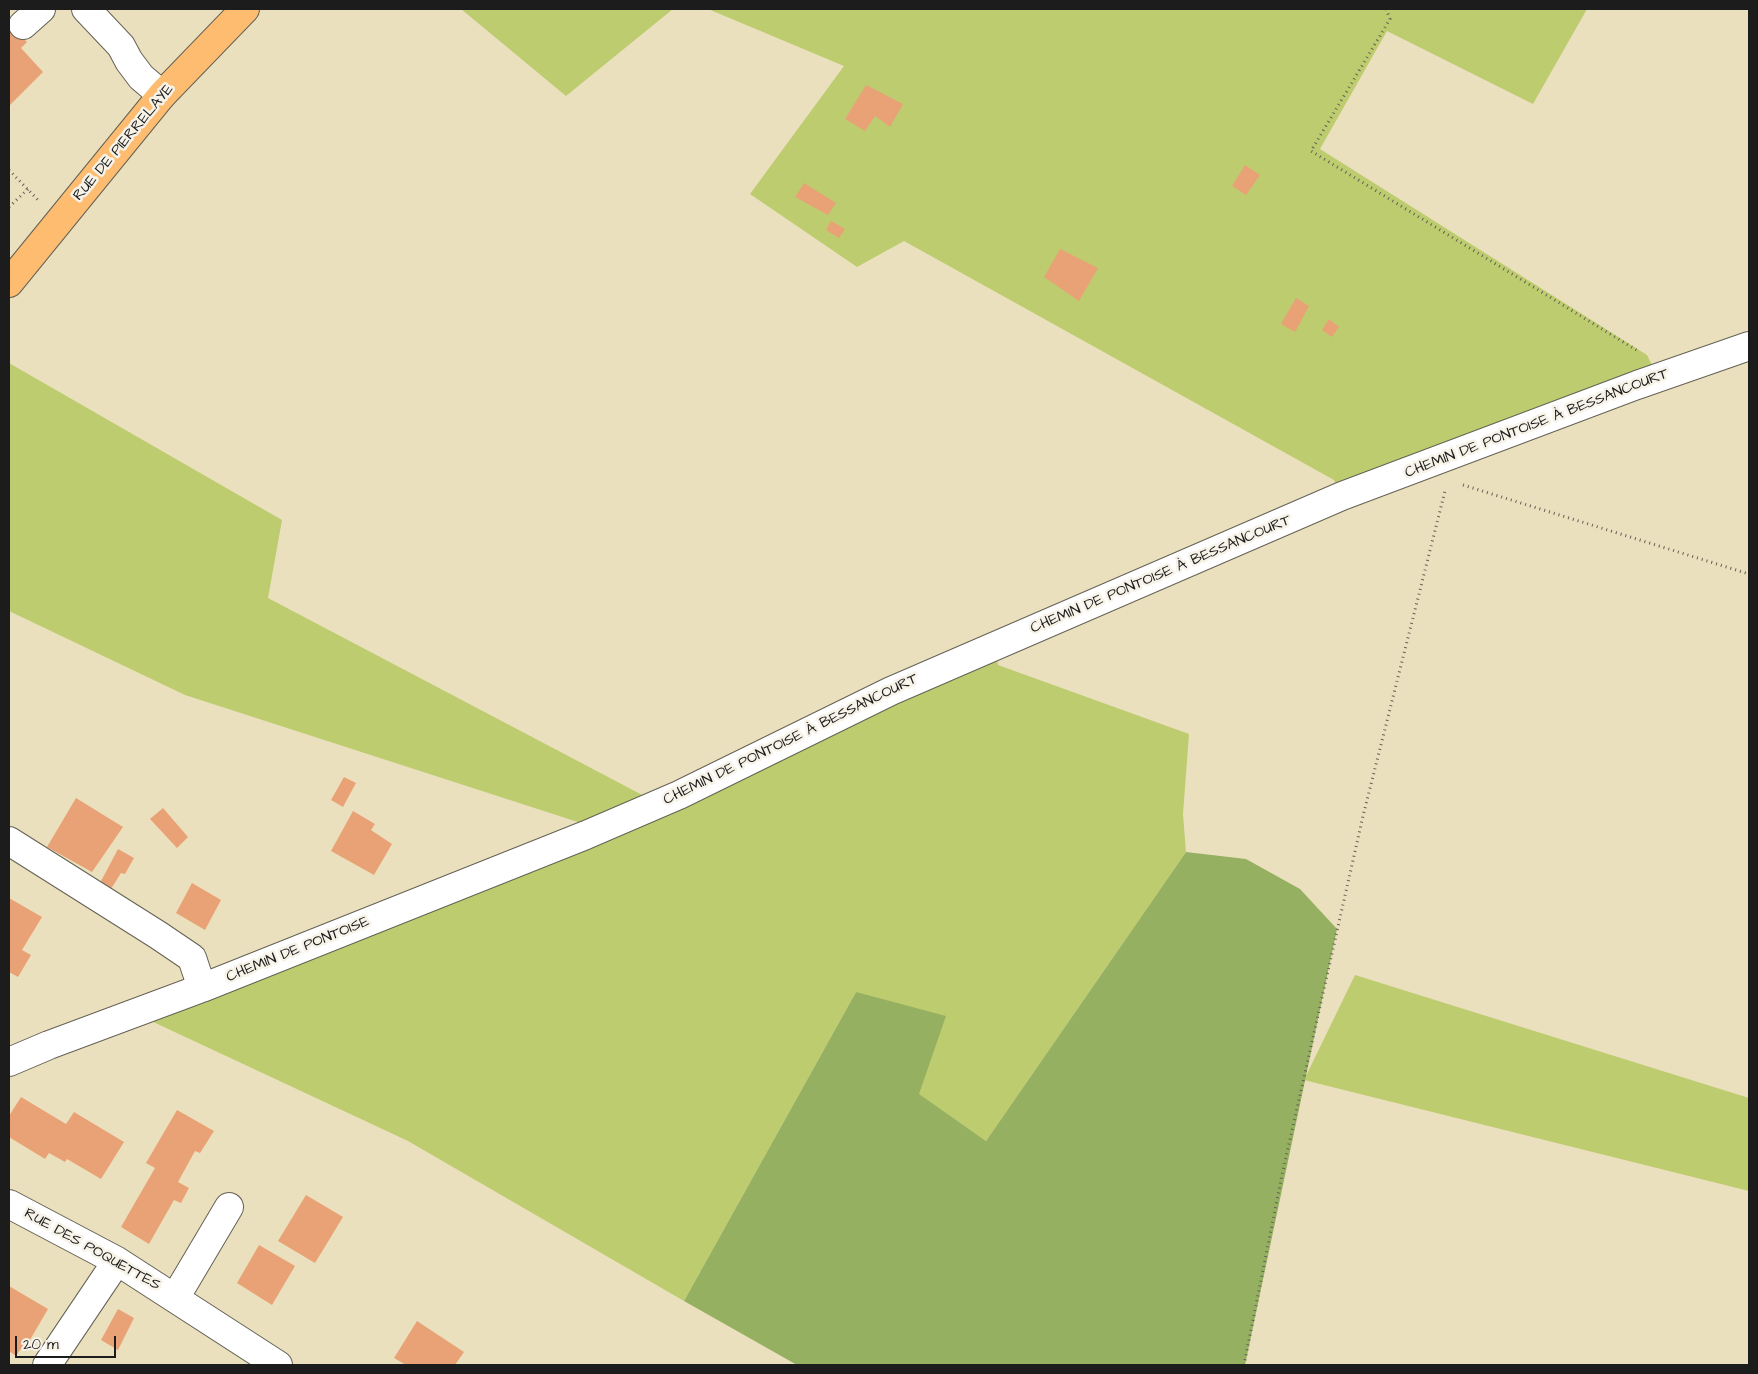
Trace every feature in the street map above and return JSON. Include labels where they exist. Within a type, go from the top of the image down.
[{"type":"main road","name":"RUE DE PIERRELAYE","points":[[9,282],[162,95],[245,9]]},
{"type":"street","points":[[86,9],[121,46],[141,77],[162,95]]},
{"type":"street","name":"CHEMIN DE PONTOISE À BESSANCOURT","points":[[586,835],[678,795],[891,691],[1342,496],[1672,372],[1749,346]]},
{"type":"street","name":"CHEMIN DE PONTOISE","points":[[9,1062],[49,1044],[202,988],[586,835]]},
{"type":"street","points":[[9,841],[192,958],[202,988]]},
{"type":"street","name":"RUE DES POQUETTES","points":[[9,1204],[117,1261],[278,1365]]},
{"type":"street","name":"RUE DES POQUETTES","points":[[175,1298],[229,1207]]},
{"type":"street","points":[[47,1365],[117,1261]]},
{"type":"path","points":[[1386,9],[1390,19],[1310,151],[1672,372]]},
{"type":"path","points":[[9,170],[59,222]]},
{"type":"path","points":[[9,206],[28,189]]},
{"type":"path","points":[[1420,468],[1447,480],[1749,574]]},
{"type":"path","points":[[1244,1365],[1282,1175],[1363,816],[1447,480]]},
{"type":"green space","points":[[461,9],[673,9],[566,96]]},
{"type":"green space","points":[[708,9],[1587,9],[1533,104],[1387,31],[1320,149],[1647,355],[1663,387],[1346,509],[1334,480],[904,241],[857,267],[750,194],[844,66]]},
{"type":"green space","points":[[9,363],[282,520],[268,598],[667,808],[996,655],[998,665],[1189,734],[1183,814],[1186,852],[986,1141],[918,1094],[856,992],[684,1301],[408,1141],[134,1013],[615,834],[185,695],[9,611]]},
{"type":"green space","points":[[1186,852],[1246,859],[1300,889],[1337,929],[1245,1365],[797,1365],[684,1301],[856,992],[946,1016],[919,1094],[986,1141]]},
{"type":"green space","points":[[1355,975],[1749,1098],[1749,1191],[1304,1080]]},
{"type":"building","points":[[9,24],[27,42],[21,48],[43,72],[9,106]]},
{"type":"building","points":[[866,85],[903,104],[890,127],[875,116],[865,131],[845,119]]},
{"type":"building","points":[[1245,165],[1260,175],[1246,195],[1232,186]]},
{"type":"building","points":[[804,183],[836,203],[828,215],[795,197]]},
{"type":"building","points":[[831,221],[845,229],[839,238],[826,230]]},
{"type":"building","points":[[1060,249],[1098,268],[1079,301],[1044,277]]},
{"type":"building","points":[[1296,298],[1309,306],[1295,332],[1281,324]]},
{"type":"building","points":[[1329,319],[1339,327],[1332,337],[1322,330]]},
{"type":"building","points":[[344,777],[356,783],[343,807],[331,800]]},
{"type":"building","points":[[76,798],[123,827],[92,872],[47,847]]},
{"type":"building","points":[[163,808],[188,837],[177,848],[150,819]]},
{"type":"building","points":[[353,811],[375,824],[371,830],[392,844],[374,875],[331,851]]},
{"type":"building","points":[[118,849],[134,858],[125,874],[121,873],[111,889],[100,883]]},
{"type":"building","points":[[192,883],[221,900],[205,930],[176,913]]},
{"type":"building","points":[[9,898],[42,917],[22,950],[31,955],[18,977],[9,972]]},
{"type":"building","points":[[21,1097],[66,1124],[74,1112],[124,1142],[101,1179],[67,1159],[65,1162],[49,1153],[45,1159],[9,1137],[9,1116]]},
{"type":"building","points":[[177,1110],[214,1131],[200,1153],[195,1151],[178,1182],[189,1188],[181,1203],[174,1200],[149,1244],[121,1227],[155,1168],[146,1163]]},
{"type":"building","points":[[306,1195],[343,1217],[315,1263],[278,1241]]},
{"type":"building","points":[[259,1245],[295,1266],[272,1305],[237,1283]]},
{"type":"building","points":[[9,1286],[48,1309],[27,1345],[24,1344],[16,1356],[9,1351]]},
{"type":"building","points":[[118,1309],[134,1318],[118,1350],[101,1340]]},
{"type":"building","points":[[417,1321],[464,1352],[455,1365],[406,1365],[394,1358]]}]
